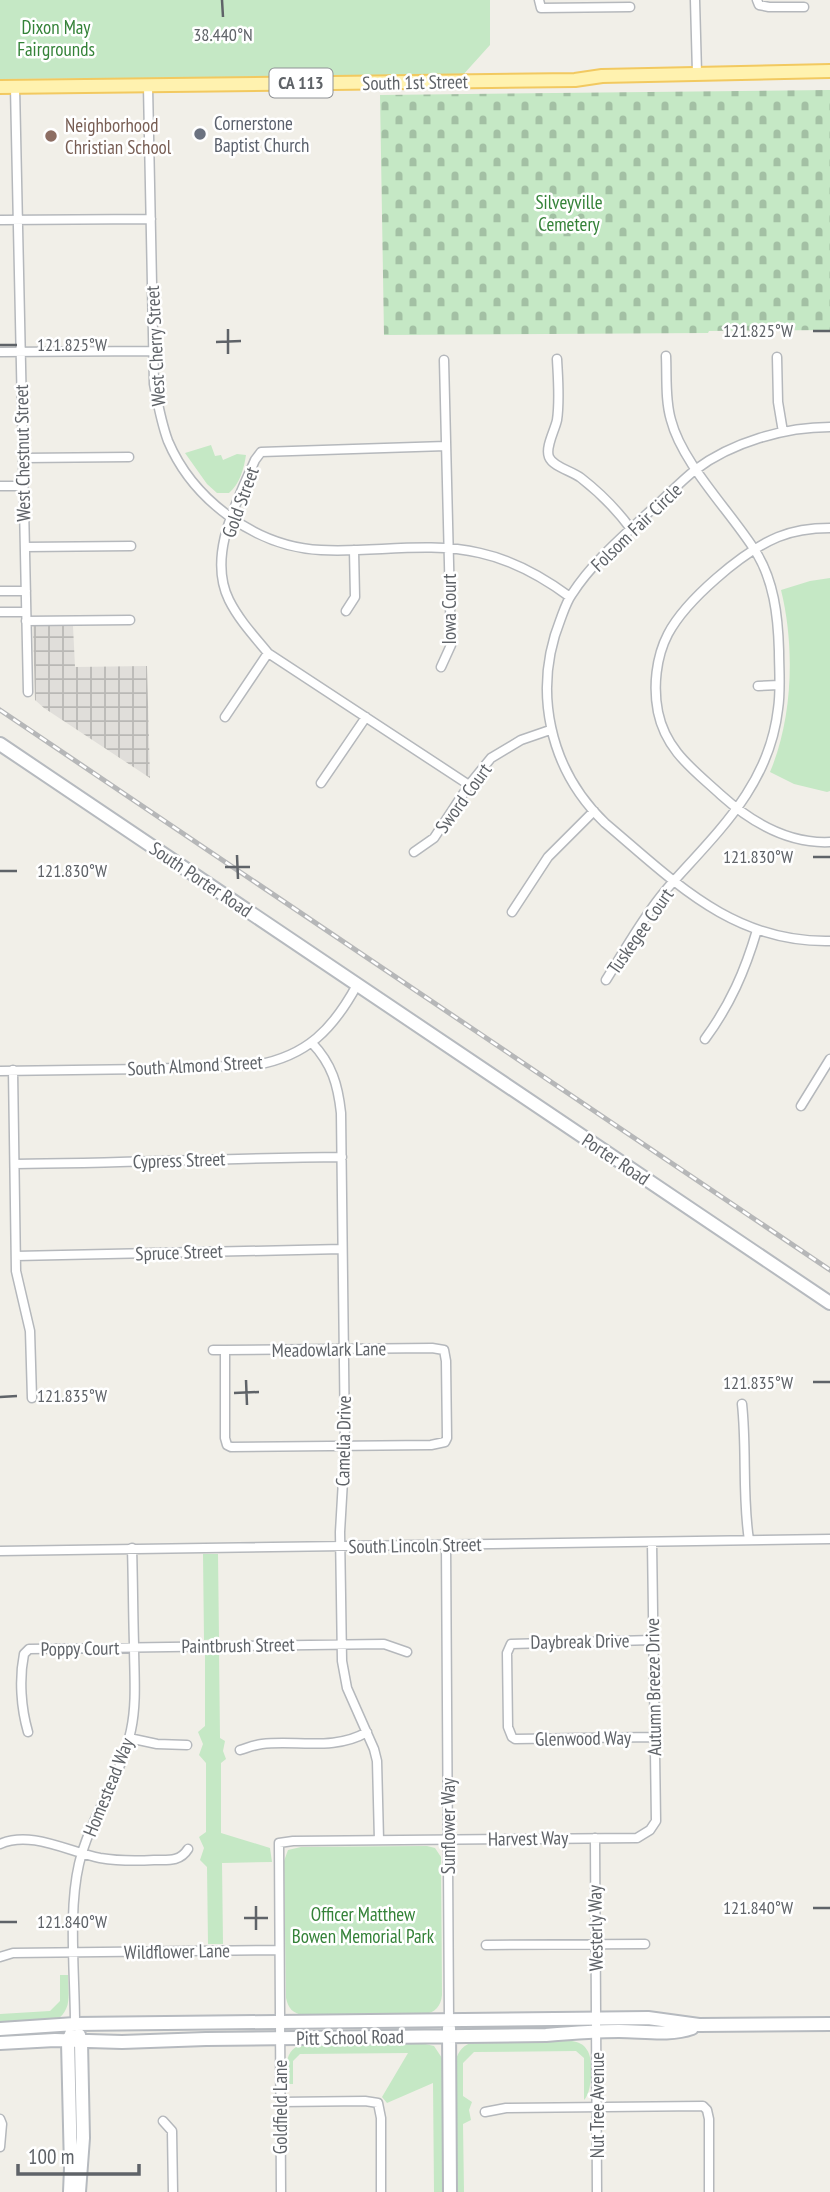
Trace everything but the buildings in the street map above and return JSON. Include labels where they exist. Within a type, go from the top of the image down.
[{"type":"main road","name":"South 1st Street","points":[[0,87],[575,80],[602,76],[697,72],[830,71]]},
{"type":"street","points":[[695,0],[697,72]]},
{"type":"street","points":[[757,0],[759,5],[769,7],[804,7]]},
{"type":"street","points":[[540,4],[630,7]]},
{"type":"street","name":"West Cherry Street","points":[[148,86],[153,351],[158,405],[169,442],[194,483],[232,518],[267,537],[291,545],[319,550],[449,548],[479,552],[505,560],[534,574],[570,597]]},
{"type":"street","name":"West Chestnut Street","points":[[15,87],[28,692]]},
{"type":"street","points":[[0,220],[150,219]]},
{"type":"street","points":[[0,352],[153,351]]},
{"type":"street","name":"Tuskegee Court","points":[[606,980],[654,906],[738,810],[762,769],[772,741],[779,707],[777,615],[764,566],[677,438],[670,418],[666,356]]},
{"type":"street","points":[[778,357],[778,402],[783,432]]},
{"type":"street","points":[[557,359],[559,396],[557,420],[548,450],[549,458],[597,492],[631,529]]},
{"type":"street","name":"Iowa Court","points":[[441,667],[452,645],[443,360]]},
{"type":"street","name":"Folsom Fair Circle","points":[[830,427],[783,432],[742,445],[697,469],[595,563],[570,597],[555,634],[548,660],[546,702],[559,756],[576,788],[594,811],[675,882],[710,908],[757,930],[802,940],[830,942]]},
{"type":"street","name":"Gold Street","points":[[446,446],[261,452],[255,460],[224,542],[222,570],[228,599],[268,653],[469,785]]},
{"type":"street","points":[[23,458],[129,457]]},
{"type":"street","points":[[0,486],[23,486]]},
{"type":"street","points":[[830,528],[793,532],[772,540],[732,566],[696,598],[681,615],[664,642],[657,671],[656,691],[658,713],[666,734],[694,773],[738,810],[778,833],[830,842]]},
{"type":"street","points":[[24,547],[131,546]]},
{"type":"street","points":[[346,611],[355,597],[354,550]]},
{"type":"street","points":[[0,591],[26,591]]},
{"type":"street","points":[[0,612],[26,617],[130,620]]},
{"type":"street","points":[[225,717],[268,653]]},
{"type":"street","points":[[758,685],[779,685]]},
{"type":"street","points":[[321,783],[366,717]]},
{"type":"street","name":"Sword Court","points":[[414,852],[434,838],[469,785],[491,758],[521,740],[551,730]]},
{"type":"street","name":"South Porter Road","points":[[0,744],[402,1015]]},
{"type":"street","points":[[512,912],[548,857],[594,811]]},
{"type":"street","points":[[705,1039],[731,1000],[750,956],[757,930]]},
{"type":"street","name":"South Almond Street","points":[[0,1070],[256,1065],[285,1058],[312,1043],[337,1016],[357,985]]},
{"type":"street","name":"Porter Road","points":[[402,1015],[830,1303]]},
{"type":"street","name":"Camelia Drive","points":[[312,1043],[327,1061],[337,1086],[341,1113],[345,1446],[340,1545],[342,1645],[347,1688],[377,1761],[379,1840]]},
{"type":"street","points":[[801,1106],[830,1059]]},
{"type":"street","points":[[13,1070],[16,1256],[18,1284],[30,1331],[32,1398]]},
{"type":"street","name":"Cypress Street","points":[[15,1164],[342,1157]]},
{"type":"street","name":"Spruce Street","points":[[16,1256],[342,1249]]},
{"type":"street","name":"Meadowlark Lane","points":[[213,1350],[444,1350],[448,1431],[445,1442],[431,1445],[345,1446]]},
{"type":"street","points":[[225,1350],[227,1445],[345,1446]]},
{"type":"street","points":[[742,1404],[744,1510],[749,1540]]},
{"type":"street","name":"South Lincoln Street","points":[[0,1550],[830,1539]]},
{"type":"street","name":"Autumn Breeze Drive","points":[[650,1830],[656,1821],[652,1542]]},
{"type":"street","name":"Sunflower Way","points":[[446,1544],[450,2192]]},
{"type":"street","name":"Homestead Way","points":[[70,2192],[75,2042],[75,1893],[82,1853],[95,1816],[119,1769],[135,1697],[132,1548]]},
{"type":"street","name":"Daybreak Drive","points":[[512,1737],[508,1727],[507,1653],[510,1645],[521,1642],[652,1640]]},
{"type":"street","name":"Paintbrush Street","points":[[134,1647],[384,1644],[407,1652]]},
{"type":"street","name":"Poppy Court","points":[[28,1732],[23,1706],[23,1660],[26,1650],[134,1647]]},
{"type":"street","points":[[240,1750],[260,1744],[333,1743],[356,1738],[367,1732]]},
{"type":"street","name":"Glenwood Way","points":[[512,1737],[654,1737]]},
{"type":"street","points":[[128,1738],[157,1744],[187,1745]]},
{"type":"street","name":"Harvest Way","points":[[279,1843],[637,1838],[650,1830]]},
{"type":"street","name":"Westerly Way","points":[[594,1838],[596,2025]]},
{"type":"street","points":[[0,1844],[7,1841],[33,1841],[122,1860],[174,1860],[184,1855],[188,1849]]},
{"type":"street","name":"Goldfield Lane","points":[[279,1843],[281,2192]]},
{"type":"street","points":[[486,1945],[645,1944]]},
{"type":"street","name":"Wildflower Lane","points":[[0,1958],[13,1953],[279,1950]]},
{"type":"street","name":"Pitt School Road","points":[[0,2043],[546,2035],[648,2018],[699,2025],[830,2024]]},
{"type":"street","name":"Pitt School Road","points":[[0,2029],[75,2024],[450,2020],[596,2025]]},
{"type":"street","name":"Nut Tree Avenue","points":[[596,2025],[597,2192]]},
{"type":"street","name":"Homestead Way","points":[[75,2042],[83,2138],[79,2192]]},
{"type":"street","points":[[281,2102],[365,2101],[378,2104],[381,2118],[381,2192]]},
{"type":"street","points":[[485,2112],[506,2108],[706,2107],[709,2119],[709,2192]]},
{"type":"street","points":[[0,2119],[0,2147]]},
{"type":"street","points":[[163,2121],[172,2131],[173,2192]]},
{"type":"shaded area","points":[[33,626],[73,626],[75,667],[147,666],[150,778],[35,700]]},
{"type":"green space","name":"Dixon May Fairgrounds","points":[[0,0],[490,0],[490,45],[462,76],[0,79]]},
{"type":"green space","name":"Silveyville Cemetery","points":[[830,90],[830,330],[384,335],[380,95]]},
{"type":"green space","points":[[211,445],[215,456],[221,455],[223,460],[237,454],[246,455],[239,480],[229,493],[217,493],[207,484],[185,453]]},
{"type":"green space","points":[[830,578],[830,791],[827,792],[794,784],[770,772],[783,729],[789,682],[788,634],[781,590]]},
{"type":"green space","points":[[203,1554],[218,1554],[219,1639],[204,1640]]},
{"type":"green space","points":[[205,1652],[219,1652],[220,1738],[225,1741],[223,1751],[226,1759],[221,1763],[221,1833],[270,1848],[272,1862],[222,1863],[223,1944],[208,1944],[207,1867],[200,1860],[204,1848],[199,1837],[206,1832],[206,1763],[199,1755],[203,1744],[198,1732],[205,1726]]},
{"type":"green space","name":"Officer Matthew Bowen Memorial Park","points":[[301,1847],[435,1848],[441,1857],[442,1995],[437,2008],[424,2014],[304,2015],[294,2012],[286,1998],[284,1861],[288,1850]]},
{"type":"green space","points":[[60,1975],[68,1975],[68,2000],[65,2011],[56,2020],[0,2023],[0,2014],[50,2011],[60,2001]]},
{"type":"green space","points":[[572,2041],[584,2046],[591,2061],[590,2083],[584,2100],[584,2058],[576,2051],[474,2052],[463,2063],[463,2096],[472,2102],[469,2110],[471,2120],[463,2124],[464,2192],[457,2192],[456,2060],[460,2051],[467,2044],[474,2042]]},
{"type":"green space","points":[[421,2043],[434,2046],[442,2058],[444,2192],[434,2192],[433,2083],[387,2103],[382,2097],[408,2053],[300,2054],[293,2061],[293,2084],[287,2084],[288,2056],[300,2045]]},
{"type":"railway","points":[[0,710],[830,1270]]},
{"type":"place","name":"Cornerstone Baptist Church","points":[[200,134]]},
{"type":"place","name":"Neighborhood Christian School","points":[[51,136]]}]
